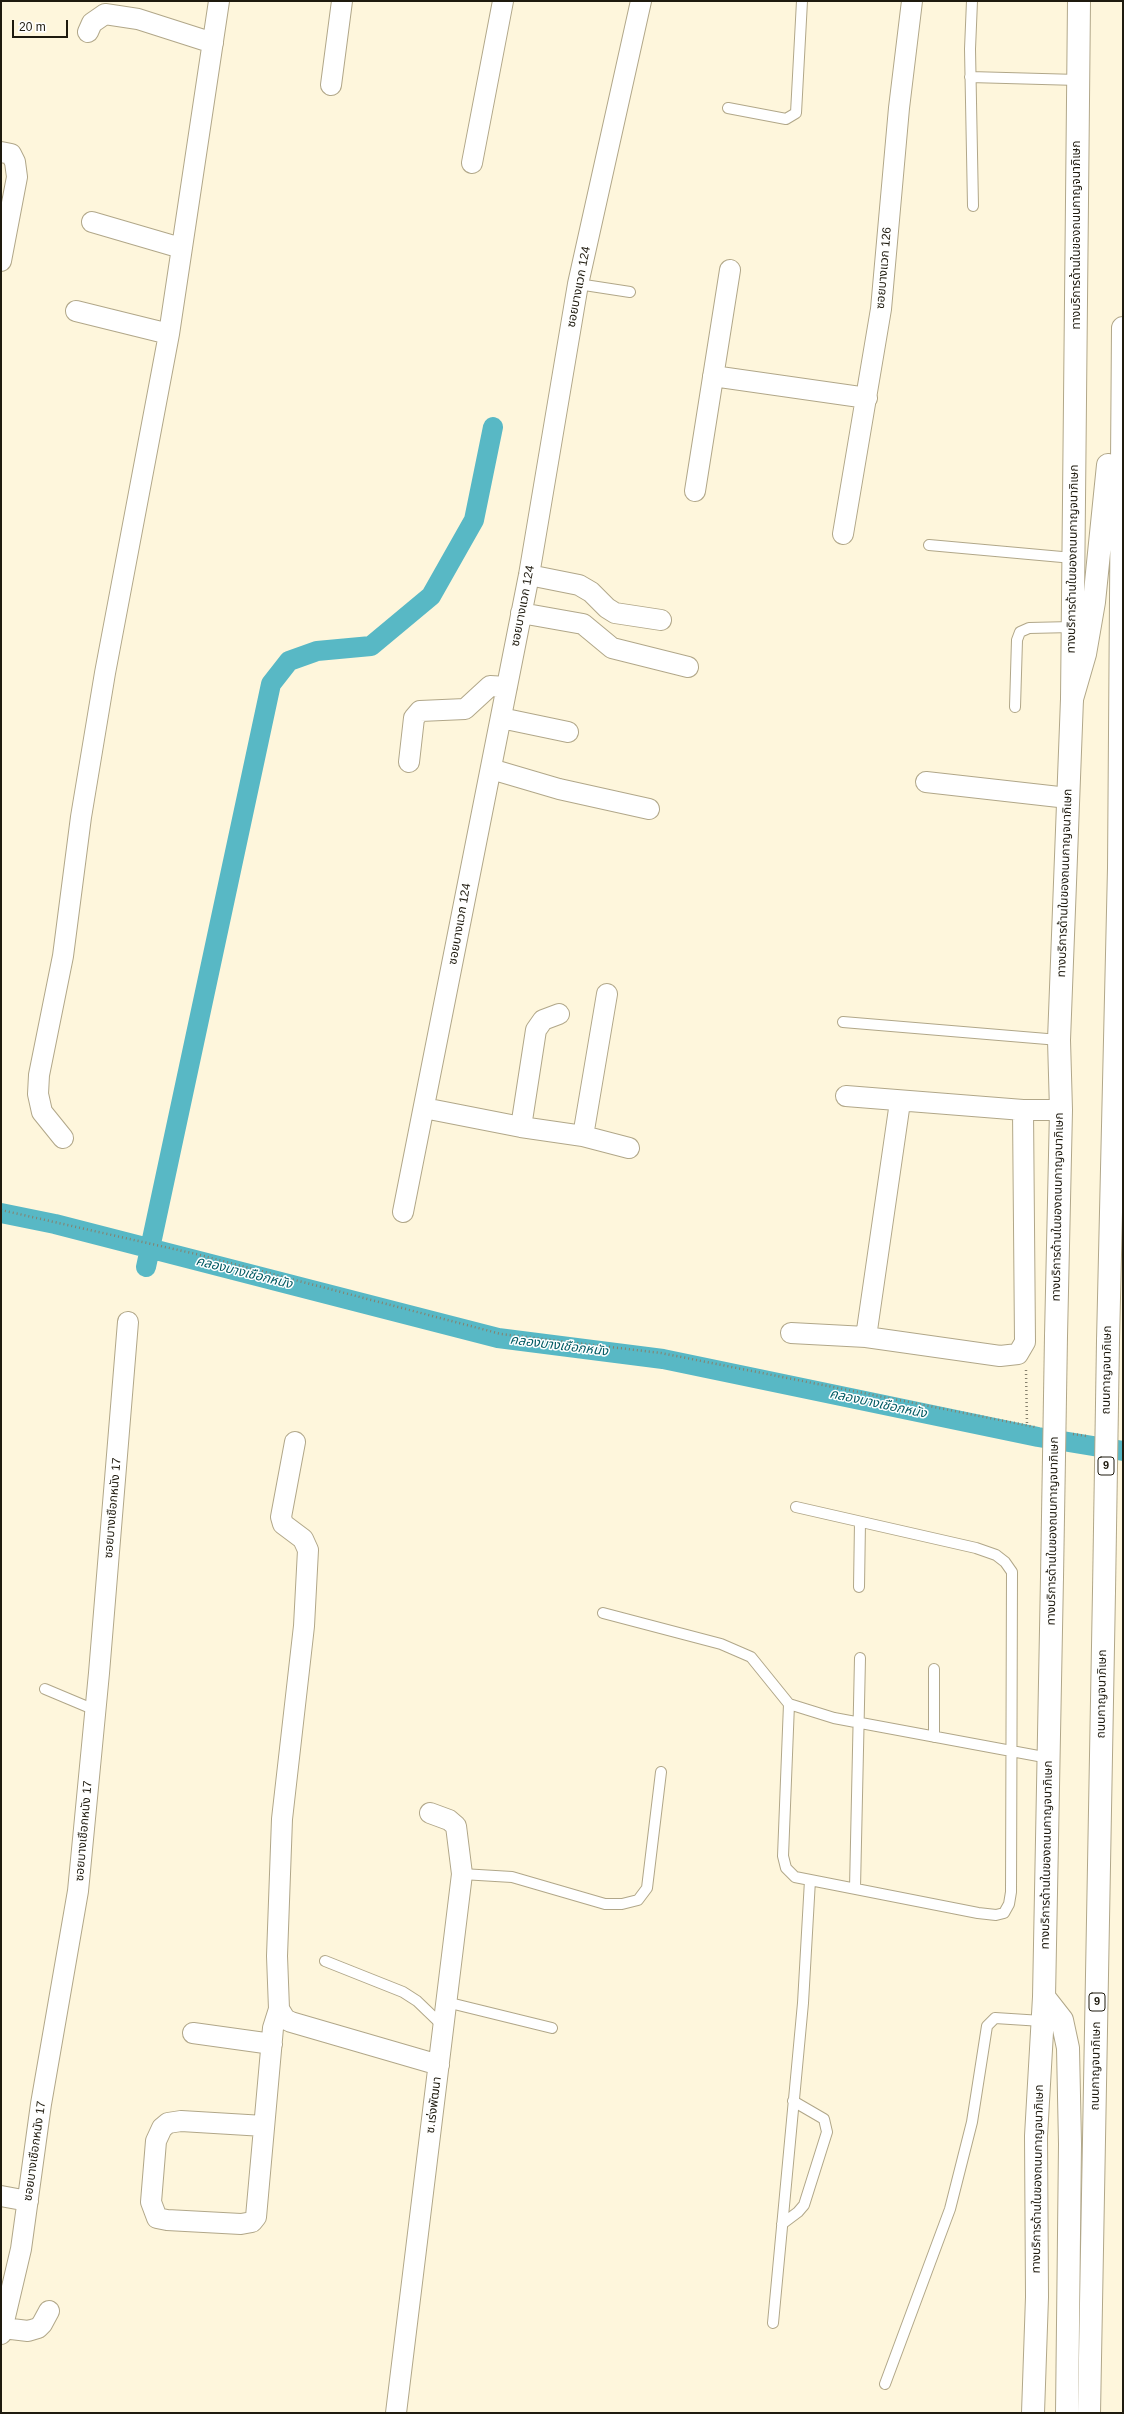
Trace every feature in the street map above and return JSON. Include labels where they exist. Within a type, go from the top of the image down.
[{"type":"main road","name":"ทางบริการด้านในของถนนกาญจนาภิเษก","points":[[1033,2413],[1037,2297],[1036,2136],[1044,1997],[1049,1758],[1061,1110],[1059,1040],[1072,699],[1079,1]]},
{"type":"main road","name":"ถนนกาญจนาภิเษก","points":[[1089,2413],[1108,1341],[1119,868],[1121,396],[1123,328]]},
{"type":"main road","points":[[1072,699],[1085,654],[1094,602],[1111,437],[1121,396]]},
{"type":"main road","points":[[1044,1997],[1062,2020],[1068,2048],[1070,2144],[1067,2411]]},
{"type":"street","points":[[63,1138],[42,1112],[38,1094],[39,1075],[63,956],[81,817],[105,674],[169,334],[219,1]]},
{"type":"street","points":[[331,85],[342,1]]},
{"type":"street","points":[[472,163],[503,1]]},
{"type":"street","name":"ซอยบางแวก 124","points":[[403,1212],[529,575],[578,284],[641,1]]},
{"type":"street","name":"ซอยบางแวก 126","points":[[843,534],[881,309],[898,108],[912,1]]},
{"type":"street","points":[[88,32],[92,23],[105,14],[138,19],[213,43]]},
{"type":"street","points":[[1,152],[11,154],[15,162],[17,177],[1,261]]},
{"type":"street","points":[[92,222],[181,248]]},
{"type":"street","points":[[695,492],[730,270]]},
{"type":"street","points":[[76,311],[169,334]]},
{"type":"street","points":[[713,376],[867,398]]},
{"type":"street","points":[[529,575],[578,585],[591,592],[607,608],[615,613],[661,620]]},
{"type":"street","points":[[521,612],[583,624],[612,648],[688,667]]},
{"type":"street","points":[[409,762],[414,718],[420,711],[465,709],[490,686],[507,687]]},
{"type":"street","points":[[501,718],[568,732]]},
{"type":"street","points":[[491,769],[559,789],[649,809]]},
{"type":"street","points":[[926,782],[1068,798]]},
{"type":"street","points":[[583,1136],[607,994]]},
{"type":"street","points":[[521,1127],[536,1030],[543,1020],[559,1014]]},
{"type":"street","points":[[846,1096],[900,1102],[1022,1110],[1061,1110]]},
{"type":"street","points":[[866,1337],[900,1102]]},
{"type":"street","points":[[424,1108],[521,1127],[583,1136],[629,1148]]},
{"type":"street","points":[[791,1333],[866,1337],[1000,1356],[1018,1354],[1025,1342],[1022,1110]]},
{"type":"street","name":"ซอยบางเชือกหนัง 17","points":[[2,2331],[21,2249],[41,2104],[78,1891],[128,1322]]},
{"type":"street","points":[[264,2126],[181,2121],[168,2123],[162,2128],[156,2141],[151,2202],[157,2218],[167,2220],[226,2223],[252,2222],[256,2217],[258,2207],[273,2028],[279,2009],[277,1956],[282,1819],[304,1626],[308,1550],[303,1539],[283,1524],[281,1517],[295,1442]]},
{"type":"street","name":"ซ.เร่งพัฒนา","points":[[396,2413],[462,1874],[456,1826],[449,1820],[430,1813]]},
{"type":"street","points":[[279,2009],[285,2019],[291,2022],[439,2065]]},
{"type":"street","points":[[193,2033],[272,2044]]},
{"type":"street","points":[[1,2196],[28,2201]]},
{"type":"street","points":[[2,2331],[28,2331],[38,2328],[49,2311]]},
{"type":"lane","points":[[728,108],[786,119],[796,113],[802,1]]},
{"type":"lane","points":[[972,1],[970,77],[973,206]]},
{"type":"lane","points":[[970,77],[1078,80]]},
{"type":"lane","points":[[578,284],[630,292]]},
{"type":"lane","points":[[929,545],[1073,558]]},
{"type":"lane","points":[[1014,707],[1017,640],[1020,632],[1029,628],[1072,627]]},
{"type":"lane","points":[[843,1022],[1059,1040]]},
{"type":"lane","points":[[789,1704],[783,1856],[786,1868],[795,1877],[978,1913],[996,1915],[1004,1913],[1009,1904],[1011,1892],[1012,1572],[1005,1562],[996,1555],[976,1548],[796,1507]]},
{"type":"lane","points":[[859,1587],[860,1522]]},
{"type":"lane","points":[[603,1613],[721,1644],[750,1657],[789,1704],[834,1718],[1049,1758]]},
{"type":"lane","points":[[855,1888],[860,1722],[860,1658]]},
{"type":"lane","points":[[934,1669],[934,1737]]},
{"type":"lane","points":[[45,1690],[95,1710]]},
{"type":"lane","points":[[462,1874],[512,1877],[605,1904],[622,1904],[638,1900],[647,1888],[661,1772]]},
{"type":"lane","points":[[773,2323],[803,2003],[810,1880]]},
{"type":"lane","points":[[325,1961],[403,1992],[416,2001],[443,2026]]},
{"type":"lane","points":[[446,2002],[552,2028]]},
{"type":"lane","points":[[885,2384],[950,2209],[972,2122],[987,2026],[995,2018],[1042,2021]]},
{"type":"lane","points":[[782,2224],[798,2212],[804,2205],[827,2132],[824,2118],[793,2101]]},
{"type":"path","points":[[1,1210],[196,1254],[502,1334],[661,1353],[1042,1428]]},
{"type":"path","points":[[1025,1342],[1027,1425]]},
{"type":"path","points":[[1071,1434],[1094,1438]]},
{"type":"waterway","points":[[146,1267],[271,684],[289,661],[317,651],[371,646],[431,596],[474,520],[493,427]]},
{"type":"waterway","name":"คลองบางเชือกหนัง","points":[[1,1213],[55,1224],[498,1338],[663,1359],[1038,1437],[1123,1451]]}]
